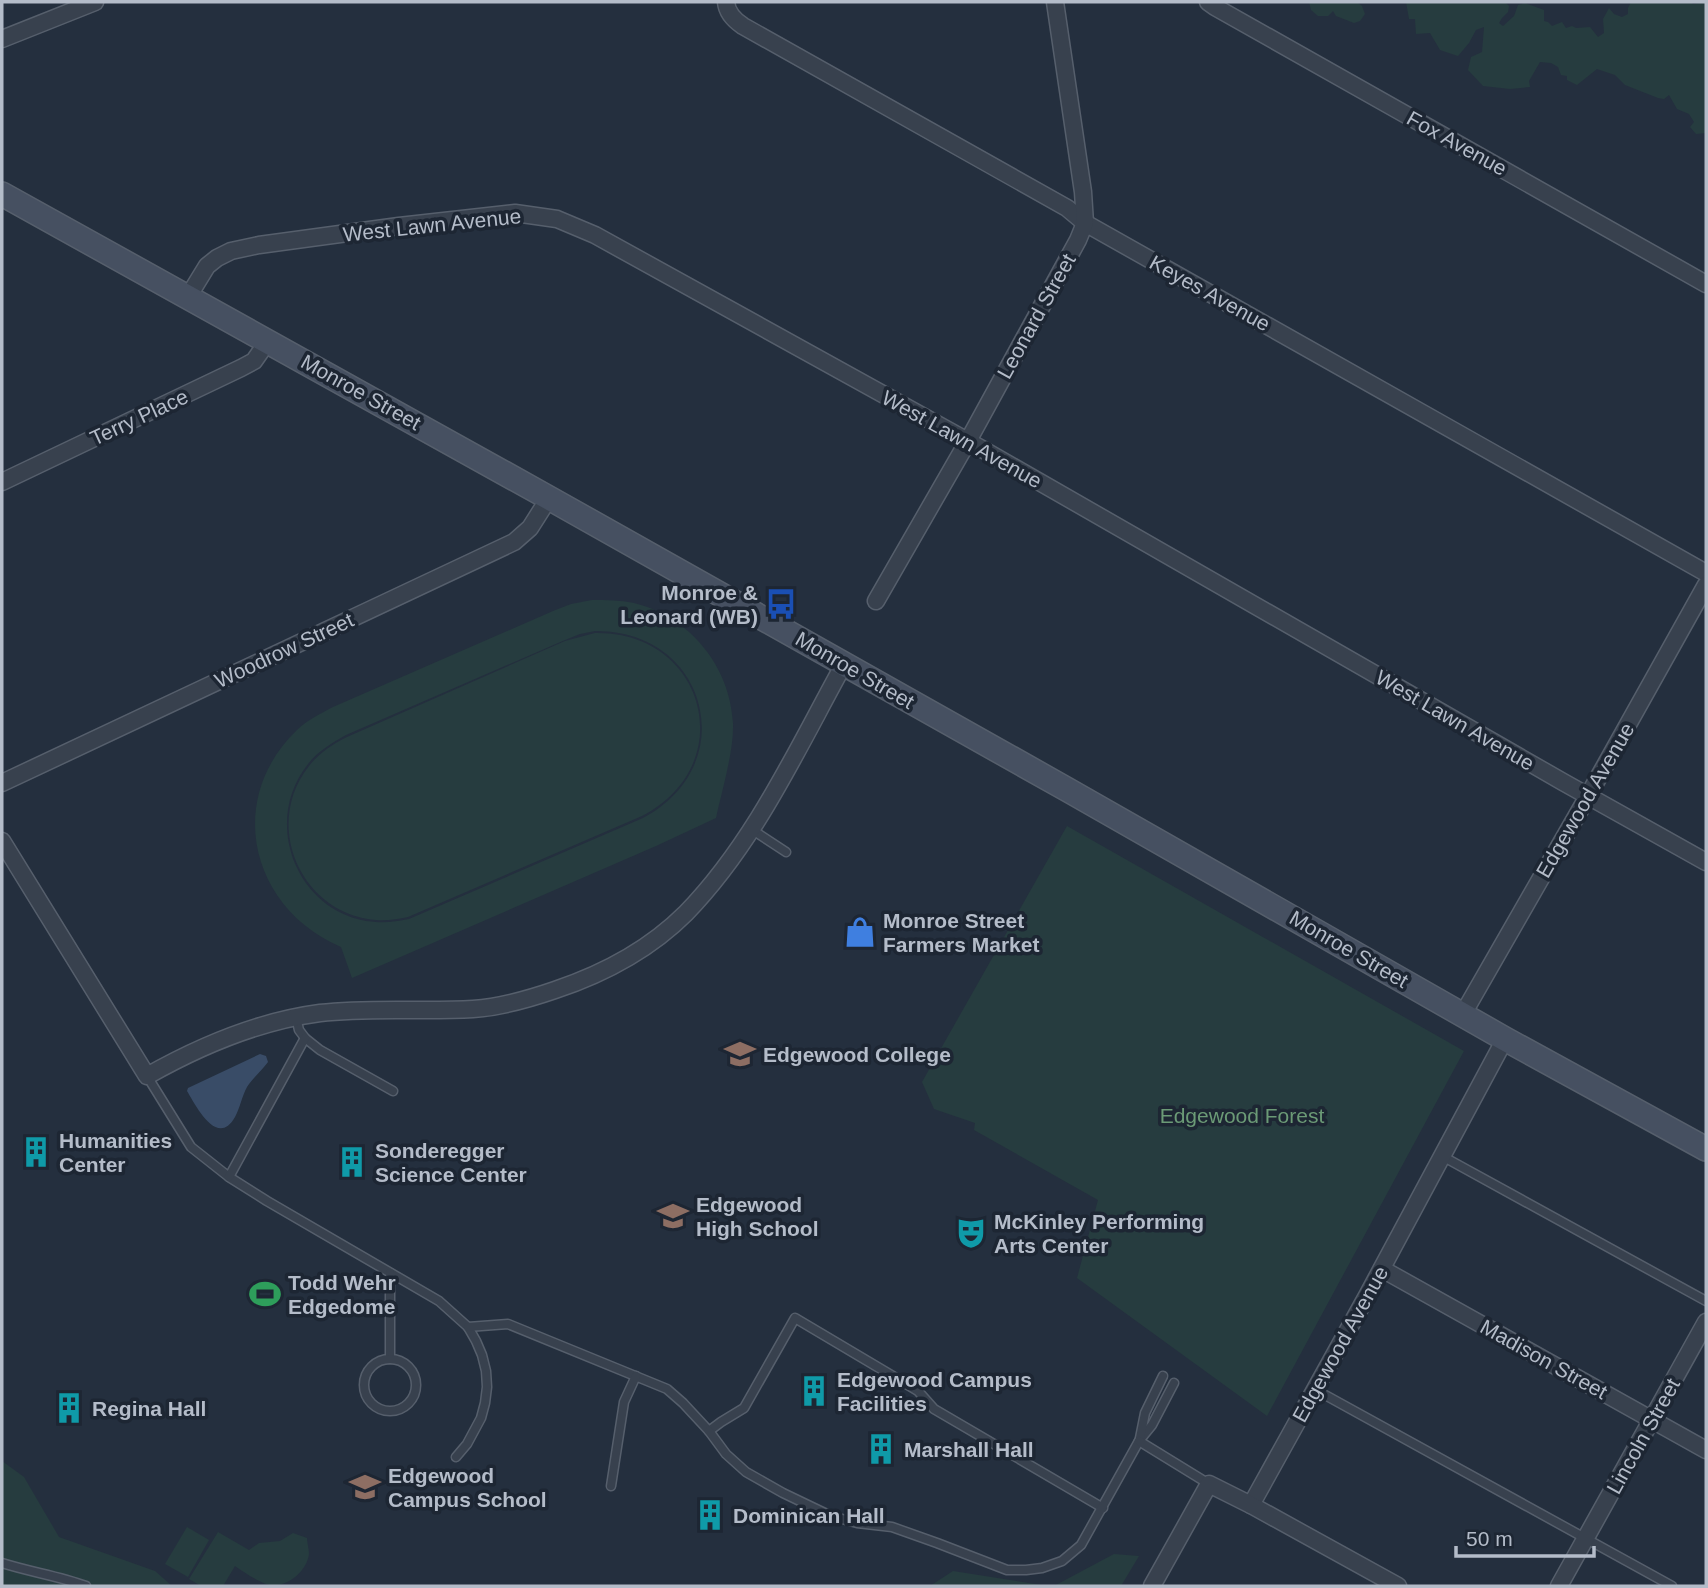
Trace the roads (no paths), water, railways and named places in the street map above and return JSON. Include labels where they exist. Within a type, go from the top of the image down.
[{"type":"main road","name":"Monroe Street","points":[[2,194],[549,498],[1505,1039],[1706,1149]]},
{"type":"street","points":[[2,39],[95,2]]},
{"type":"street","name":"Keyes Avenue","points":[[726,2],[729,13],[743,26],[1067,208],[1084,223],[1706,573]]},
{"type":"street","name":"Leonard Street","points":[[876,601],[968,442],[1078,240],[1084,223],[1083,191],[1055,2]]},
{"type":"street","name":"Fox Avenue","points":[[1208,2],[1706,284]]},
{"type":"street","name":"West Lawn Avenue","points":[[188,297],[207,266],[217,258],[231,251],[259,245],[516,213],[557,219],[595,235],[968,442],[1706,862]]},
{"type":"street","name":"Terry Place","points":[[2,482],[241,368],[254,361],[268,341]]},
{"type":"street","name":"Woodrow Street","points":[[2,783],[514,542],[530,528],[549,498]]},
{"type":"street","name":"Edgewood Avenue","points":[[1463,1014],[1706,585]]},
{"type":"street","points":[[2,841],[148,1076],[235,1034],[296,1017],[358,1010],[474,1009],[522,1001],[583,981],[624,960],[656,939],[685,914],[724,868],[751,829],[844,664]]},
{"type":"street","name":"Edgewood Avenue","points":[[1251,1505],[1505,1039]]},
{"type":"street","name":"Madison Street","points":[[1382,1269],[1706,1450]]},
{"type":"street","name":"Lincoln Street","points":[[1559,1586],[1706,1322]]},
{"type":"street","points":[[1152,1586],[1209,1484],[1398,1586]]},
{"type":"lane","points":[[751,829],[786,852]]},
{"type":"lane","points":[[296,1017],[299,1030],[320,1050],[393,1091]]},
{"type":"lane","points":[[229,1177],[305,1038]]},
{"type":"lane","points":[[148,1076],[191,1147],[229,1177],[439,1301],[468,1327],[476,1340],[486,1371],[486,1395],[475,1432],[456,1457]]},
{"type":"lane","points":[[1442,1156],[1706,1301]]},
{"type":"lane","points":[[390,1273],[390,1359]]},
{"type":"lane","points":[[709,1431],[744,1408],[795,1318],[918,1391],[934,1409],[1103,1508]]},
{"type":"lane","points":[[468,1327],[508,1324],[667,1389],[746,1472],[783,1493],[831,1516],[892,1527],[1007,1570],[1042,1569],[1062,1560],[1081,1545],[1174,1383]]},
{"type":"lane","points":[[390,1359],[406,1365],[415,1379],[413,1396],[407,1404],[392,1410],[376,1407],[370,1401],[364,1386],[365,1378],[374,1364],[390,1359]]},
{"type":"lane","points":[[611,1486],[624,1402],[636,1376]]},
{"type":"lane","points":[[1139,1441],[1145,1413],[1163,1376]]},
{"type":"lane","points":[[1316,1390],[1672,1586]]},
{"type":"lane","points":[[1139,1441],[1209,1484]]},
{"type":"lane","points":[[2,1563],[86,1586]]},
{"type":"water","points":[[260,1054],[266,1056],[268,1062],[247,1087],[235,1117],[228,1126],[214,1126],[201,1113],[187,1091],[188,1088]]},
{"type":"place","name":"Monroe & Leonard (WB)","points":[[781,604]]},
{"type":"place","name":"Monroe Street Farmers Market","points":[[860,932]]},
{"type":"place","name":"Edgewood College","points":[[740,1054]]},
{"type":"place","name":"Humanities Center","points":[[36,1152]]},
{"type":"place","name":"Sonderegger Science Center","points":[[352,1162]]},
{"type":"place","name":"Edgewood High School","points":[[673,1216]]},
{"type":"place","name":"McKinley Performing Arts Center","points":[[971,1233]]},
{"type":"place","name":"Todd Wehr Edgedome","points":[[265,1294]]},
{"type":"place","name":"Edgewood Campus Facilities","points":[[814,1391]]},
{"type":"place","name":"Regina Hall","points":[[69,1408]]},
{"type":"place","name":"Marshall Hall","points":[[881,1449]]},
{"type":"place","name":"Edgewood Campus School","points":[[365,1487]]},
{"type":"place","name":"Dominican Hall","points":[[710,1515]]},
{"type":"park label","name":"Edgewood Forest","points":[[1242,1115]]}]
